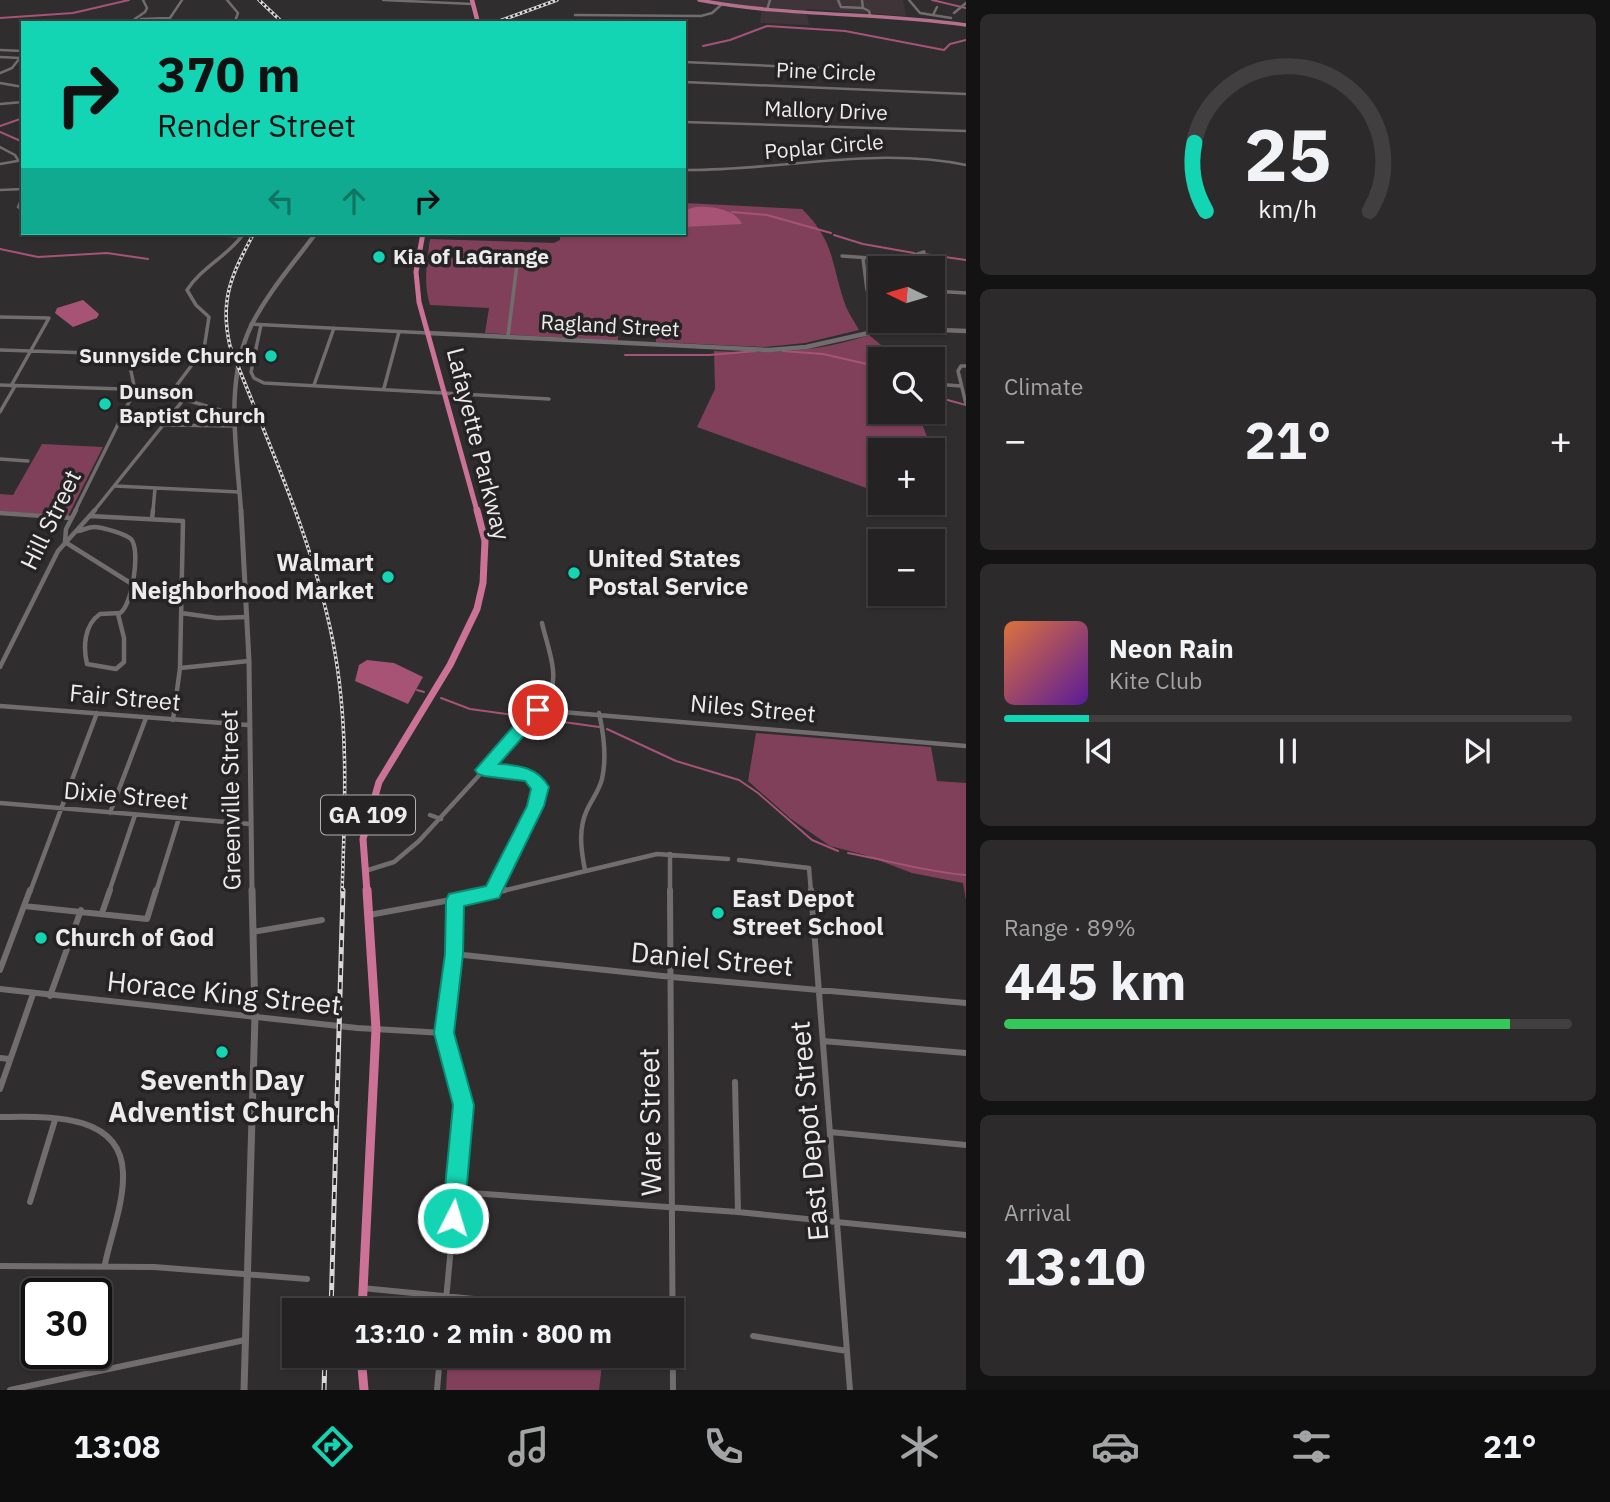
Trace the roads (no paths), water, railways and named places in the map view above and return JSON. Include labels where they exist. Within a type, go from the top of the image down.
[{"type":"highway","points":[[472,2],[477,21]]},
{"type":"highway","name":"Lafayette Parkway","points":[[362,1298],[376,1029],[363,839],[379,782],[450,665],[477,609],[483,583],[485,541],[417,288],[423,235]]},
{"type":"highway","points":[[362,1368],[364,1390]]},
{"type":"main road","points":[[699,0],[767,10],[952,17],[966,25]]},
{"type":"street","points":[[144,0],[147,3],[141,19],[156,20],[172,17],[182,0]]},
{"type":"street","points":[[227,0],[238,13],[235,21]]},
{"type":"street","points":[[383,0],[472,2]]},
{"type":"street","points":[[767,10],[770,0]]},
{"type":"street","points":[[838,0],[841,7],[863,8],[869,10],[870,15]]},
{"type":"street","points":[[862,0],[863,8]]},
{"type":"street","points":[[909,0],[915,9],[952,17],[966,4]]},
{"type":"street","points":[[915,9],[919,4]]},
{"type":"street","points":[[575,15],[701,16],[712,13],[720,5]]},
{"type":"street","points":[[933,15],[937,8]]},
{"type":"street","points":[[132,21],[145,12]]},
{"type":"street","points":[[0,50],[21,55]]},
{"type":"street","points":[[0,57],[21,55]]},
{"type":"street","points":[[1,73],[12,68],[21,55]]},
{"type":"street","points":[[686,62],[818,68]]},
{"type":"street","name":"Pine Circle","points":[[686,82],[966,94]]},
{"type":"street","points":[[1,84],[21,86]]},
{"type":"street","points":[[0,104],[21,102]]},
{"type":"street","name":"Mallory Drive","points":[[686,122],[966,131]]},
{"type":"street","points":[[0,147],[21,160]]},
{"type":"street","name":"Poplar Circle","points":[[686,170],[731,172],[835,160],[908,156],[940,158],[966,165]]},
{"type":"street","points":[[0,164],[21,160]]},
{"type":"street","points":[[0,190],[21,190]]},
{"type":"street","points":[[170,394],[207,342],[209,317],[196,305],[187,290],[191,282],[218,261],[242,236],[223,235]]},
{"type":"street","name":"Greenville Street","points":[[244,1390],[255,1016],[249,661],[233,392],[241,350],[251,324],[268,293],[314,235]]},
{"type":"street","points":[[842,256],[899,261],[923,252]]},
{"type":"street","points":[[863,258],[868,283]]},
{"type":"street","points":[[508,336],[517,264]]},
{"type":"street","points":[[945,292],[966,293]]},
{"type":"street","points":[[0,317],[48,318],[0,412]]},
{"type":"street","name":"Ragland Street","points":[[251,324],[769,350],[806,347],[869,333]]},
{"type":"street","points":[[261,325],[251,372],[257,381],[549,398]]},
{"type":"street","points":[[314,385],[334,328]]},
{"type":"street","name":"Ragland Street","points":[[945,329],[966,331]]},
{"type":"street","points":[[384,388],[398,332]]},
{"type":"street","points":[[0,350],[125,355],[132,370],[135,390]]},
{"type":"street","points":[[966,366],[961,366],[958,370],[966,404]]},
{"type":"street","points":[[0,385],[135,390],[170,394],[233,414]]},
{"type":"street","points":[[945,385],[961,386]]},
{"type":"street","name":"Hill Street","points":[[0,667],[40,584],[65,542],[66,529],[71,518],[135,390]]},
{"type":"street","points":[[132,584],[65,542],[89,518],[184,399]]},
{"type":"street","points":[[163,425],[234,426]]},
{"type":"street","points":[[0,459],[28,461]]},
{"type":"street","points":[[115,486],[239,492]]},
{"type":"street","points":[[152,519],[155,488]]},
{"type":"street","points":[[0,513],[71,518]]},
{"type":"street","points":[[89,518],[172,517],[183,522],[180,668],[173,720]]},
{"type":"street","points":[[89,518],[94,527]]},
{"type":"street","points":[[78,531],[94,527],[132,539],[134,546],[131,601],[127,609],[118,614],[99,614],[94,619],[84,652],[90,666],[116,669],[124,662],[124,638],[118,614]]},
{"type":"street","points":[[181,612],[217,618],[247,617]]},
{"type":"street","points":[[364,871],[385,865],[405,854],[441,819],[549,701],[555,677],[542,623]]},
{"type":"street","points":[[180,668],[249,661]]},
{"type":"street","name":"Fair Street","points":[[0,706],[248,725]]},
{"type":"street","name":"Niles Street","points":[[538,710],[599,713],[966,746]]},
{"type":"street","points":[[0,970],[97,713]]},
{"type":"street","points":[[585,870],[580,844],[581,829],[601,783],[605,756],[599,713]]},
{"type":"street","points":[[110,813],[146,718]]},
{"type":"street","points":[[484,770],[514,771],[531,776],[540,787],[536,806],[492,893]]},
{"type":"street","name":"Dixie Street","points":[[0,803],[250,824]]},
{"type":"street","points":[[102,913],[135,814]]},
{"type":"street","points":[[430,815],[441,819]]},
{"type":"street","points":[[24,906],[147,919],[179,817]]},
{"type":"street","points":[[369,915],[492,893],[657,854],[728,859]]},
{"type":"street","name":"Ware Street","points":[[670,854],[673,1298]]},
{"type":"street","name":"East Depot Street","points":[[739,860],[809,868],[850,1390]]},
{"type":"street","points":[[446,1297],[464,1105],[444,1033],[454,954],[455,900]]},
{"type":"street","points":[[50,996],[81,910]]},
{"type":"street","points":[[254,932],[322,920]]},
{"type":"street","name":"Daniel Street","points":[[454,954],[672,977],[966,1003]]},
{"type":"street","name":"Horace King Street","points":[[0,989],[357,1028],[444,1033]]},
{"type":"street","points":[[0,1089],[33,994]]},
{"type":"street","points":[[823,1041],[966,1054]]},
{"type":"street","points":[[0,1058],[10,1059]]},
{"type":"street","points":[[735,1082],[738,1212]]},
{"type":"street","points":[[0,1117],[75,1121],[99,1129],[114,1140],[122,1155],[123,1174],[105,1264]]},
{"type":"street","points":[[30,1202],[55,1120]]},
{"type":"street","points":[[830,1132],[966,1145]]},
{"type":"street","points":[[456,1192],[738,1212],[966,1234]]},
{"type":"street","points":[[0,1266],[105,1264],[248,1271],[307,1279]]},
{"type":"street","points":[[362,1288],[457,1298]]},
{"type":"street","points":[[753,1336],[847,1352]]},
{"type":"street","points":[[10,1390],[246,1340]]},
{"type":"street","points":[[437,1390],[439,1368]]},
{"type":"street","name":"Ware Street","points":[[674,1368],[674,1390]]},
{"type":"waterway","points":[[0,18],[73,13],[129,0]]},
{"type":"waterway","points":[[932,0],[966,8]]},
{"type":"waterway","points":[[703,46],[730,40],[767,26],[845,31],[944,50],[950,44],[966,40]]},
{"type":"waterway","points":[[0,126],[21,119]]},
{"type":"waterway","points":[[0,132],[21,141]]},
{"type":"waterway","points":[[732,212],[767,215],[831,233]]},
{"type":"waterway","points":[[834,235],[863,244],[914,253]]},
{"type":"waterway","points":[[0,249],[38,257],[107,253],[148,259]]},
{"type":"waterway","points":[[924,254],[966,260]]},
{"type":"waterway","points":[[625,355],[709,355],[756,351]]},
{"type":"waterway","points":[[783,351],[823,354],[868,364]]},
{"type":"waterway","points":[[945,399],[966,405]]},
{"type":"waterway","points":[[417,690],[424,692]]},
{"type":"waterway","points":[[441,698],[470,709],[527,717]]},
{"type":"waterway","points":[[535,718],[599,727]]},
{"type":"waterway","points":[[607,729],[676,761],[739,780],[812,840],[838,851]]},
{"type":"waterway","points":[[848,853],[921,869],[966,875]]},
{"type":"railway","points":[[259,0],[281,21]]},
{"type":"railway","points":[[499,21],[557,0]]},
{"type":"railway","points":[[253,235],[239,261],[230,287],[227,329],[230,346],[302,529],[333,642],[344,735],[342,892]]},
{"type":"railway","points":[[331,1298],[343,890]]},
{"type":"railway","points":[[324,1390],[325,1368]]},
{"type":"place","name":"Kia of LaGrange","points":[[379,257]]},
{"type":"place","name":"Sunnyside Church","points":[[271,356]]},
{"type":"place","name":"Dunson Baptist Church","points":[[105,404]]},
{"type":"place","name":"United States Postal Service","points":[[574,573]]},
{"type":"place","name":"Walmart Neighborhood Market","points":[[388,577]]},
{"type":"place","name":"East Depot Street School","points":[[718,913]]},
{"type":"place","name":"Church of God","points":[[41,938]]},
{"type":"place","name":"Seventh Day Adventist Church","points":[[222,1052]]}]
